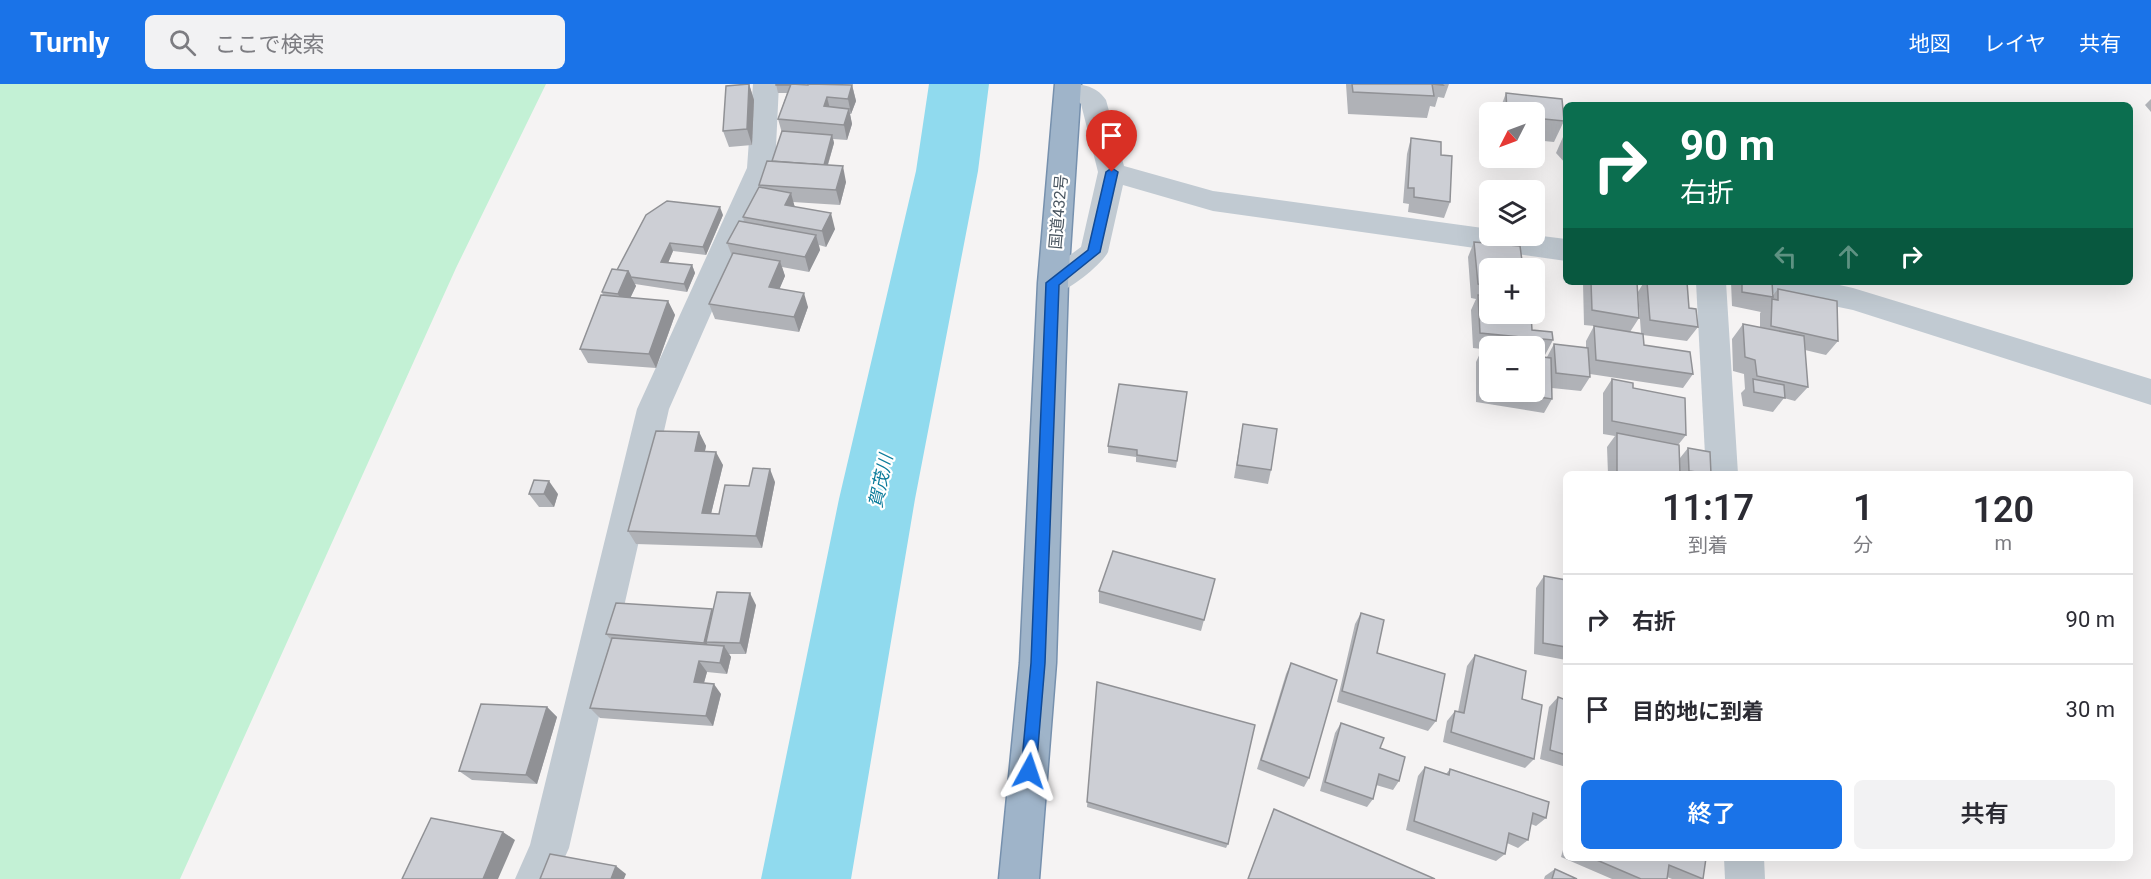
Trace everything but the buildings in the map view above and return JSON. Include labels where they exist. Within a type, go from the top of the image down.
[{"type":"highway","name":"国道432号","points":[[1019,879],[1038,663],[1053,283],[1068,84]]},
{"type":"street","points":[[535,879],[549,848],[652,409],[761,168],[766,84]]},
{"type":"street","points":[[1053,283],[1094,252],[1112,172],[1093,100],[1074,84]]},
{"type":"street","points":[[1112,172],[1213,201],[1563,250]]},
{"type":"street","points":[[1711,285],[1722,471]]},
{"type":"street","points":[[1785,285],[1853,299],[2151,392]]},
{"type":"street","points":[[1744,861],[1745,879]]},
{"type":"green space","points":[[0,84],[546,84],[456,268],[180,879],[0,879]]},
{"type":"waterway","name":"賀茂川","points":[[806,879],[877,499],[947,171],[959,84]]},
{"type":"route","points":[[1029,771],[1038,663],[1053,283],[1094,252],[1112,172]]}]
